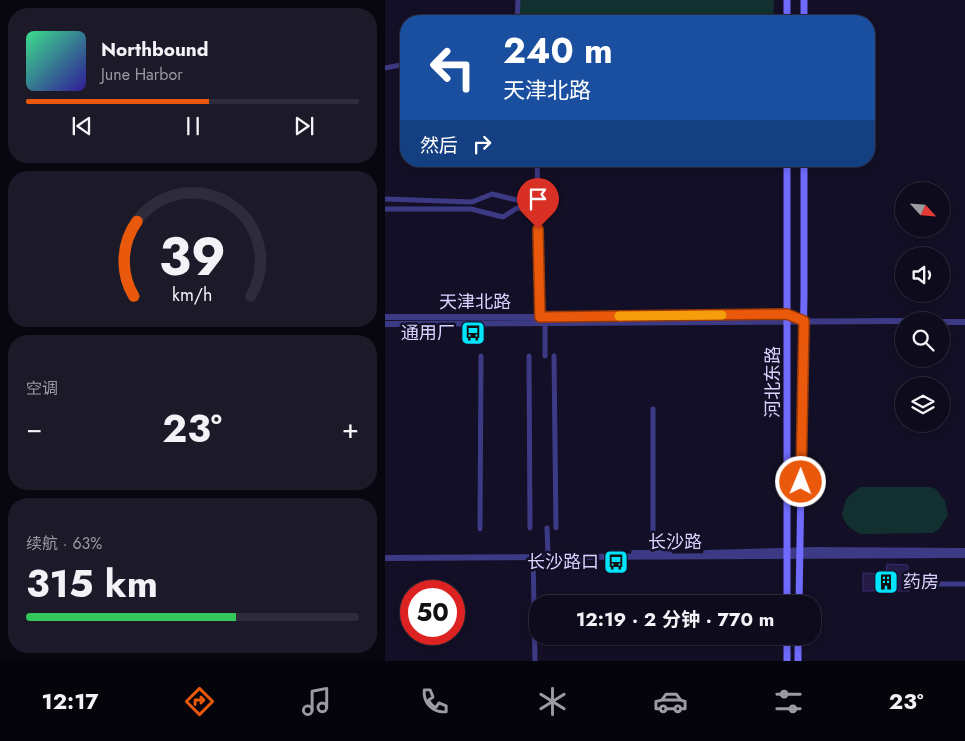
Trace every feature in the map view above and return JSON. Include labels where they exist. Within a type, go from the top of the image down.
[{"type":"main road","points":[[787,0],[787,15]]},
{"type":"main road","points":[[804,0],[804,15]]},
{"type":"main road","name":"河北东路","points":[[787,167],[787,595]]},
{"type":"main road","points":[[799,595],[804,321],[804,167]]},
{"type":"main road","points":[[787,645],[787,661]]},
{"type":"main road","points":[[798,645],[798,661]]},
{"type":"street","points":[[517,0],[517,15]]},
{"type":"street","points":[[385,68],[400,65]]},
{"type":"street","points":[[537,167],[542,321],[545,356]]},
{"type":"street","points":[[385,198],[472,202],[492,194],[517,200],[537,202]]},
{"type":"street","points":[[385,209],[471,209],[503,217],[517,208],[538,210]]},
{"type":"street","name":"天津北路","points":[[385,324],[787,314],[804,321]]},
{"type":"street","name":"天津北路","points":[[385,316],[542,321],[788,323],[804,321],[895,321]]},
{"type":"street","points":[[950,322],[965,322]]},
{"type":"street","points":[[480,529],[481,356]]},
{"type":"street","points":[[529,356],[530,528]]},
{"type":"street","points":[[553,356],[556,528]]},
{"type":"street","points":[[653,409],[653,553]]},
{"type":"street","points":[[547,528],[548,555]]},
{"type":"street","name":"长沙路","points":[[800,554],[965,551]]},
{"type":"street","name":"长沙路","points":[[385,554],[533,557],[653,553],[965,555]]},
{"type":"street","name":"长沙路","points":[[385,558],[788,554]]},
{"type":"street","points":[[533,557],[535,661]]},
{"type":"street","points":[[917,584],[965,584]]},
{"type":"green space","points":[[519,0],[774,0],[773,15],[519,15]]},
{"type":"green space","points":[[860,487],[930,487],[936,489],[945,501],[948,515],[940,528],[933,533],[861,534],[854,531],[844,521],[842,514],[846,499]]},
{"type":"building","name":"药房","points":[[887,564],[908,565],[909,591],[863,591],[863,573],[886,574]]},
{"type":"slow traffic","points":[[619,316],[722,315]]},
{"type":"place","name":"通用厂","points":[[473,333]]},
{"type":"place","name":"长沙路口","points":[[616,562]]},
{"type":"place","name":"药房","points":[[886,582]]},
{"type":"route","points":[[538,229],[540,317],[787,314],[804,321],[801,482]]}]
